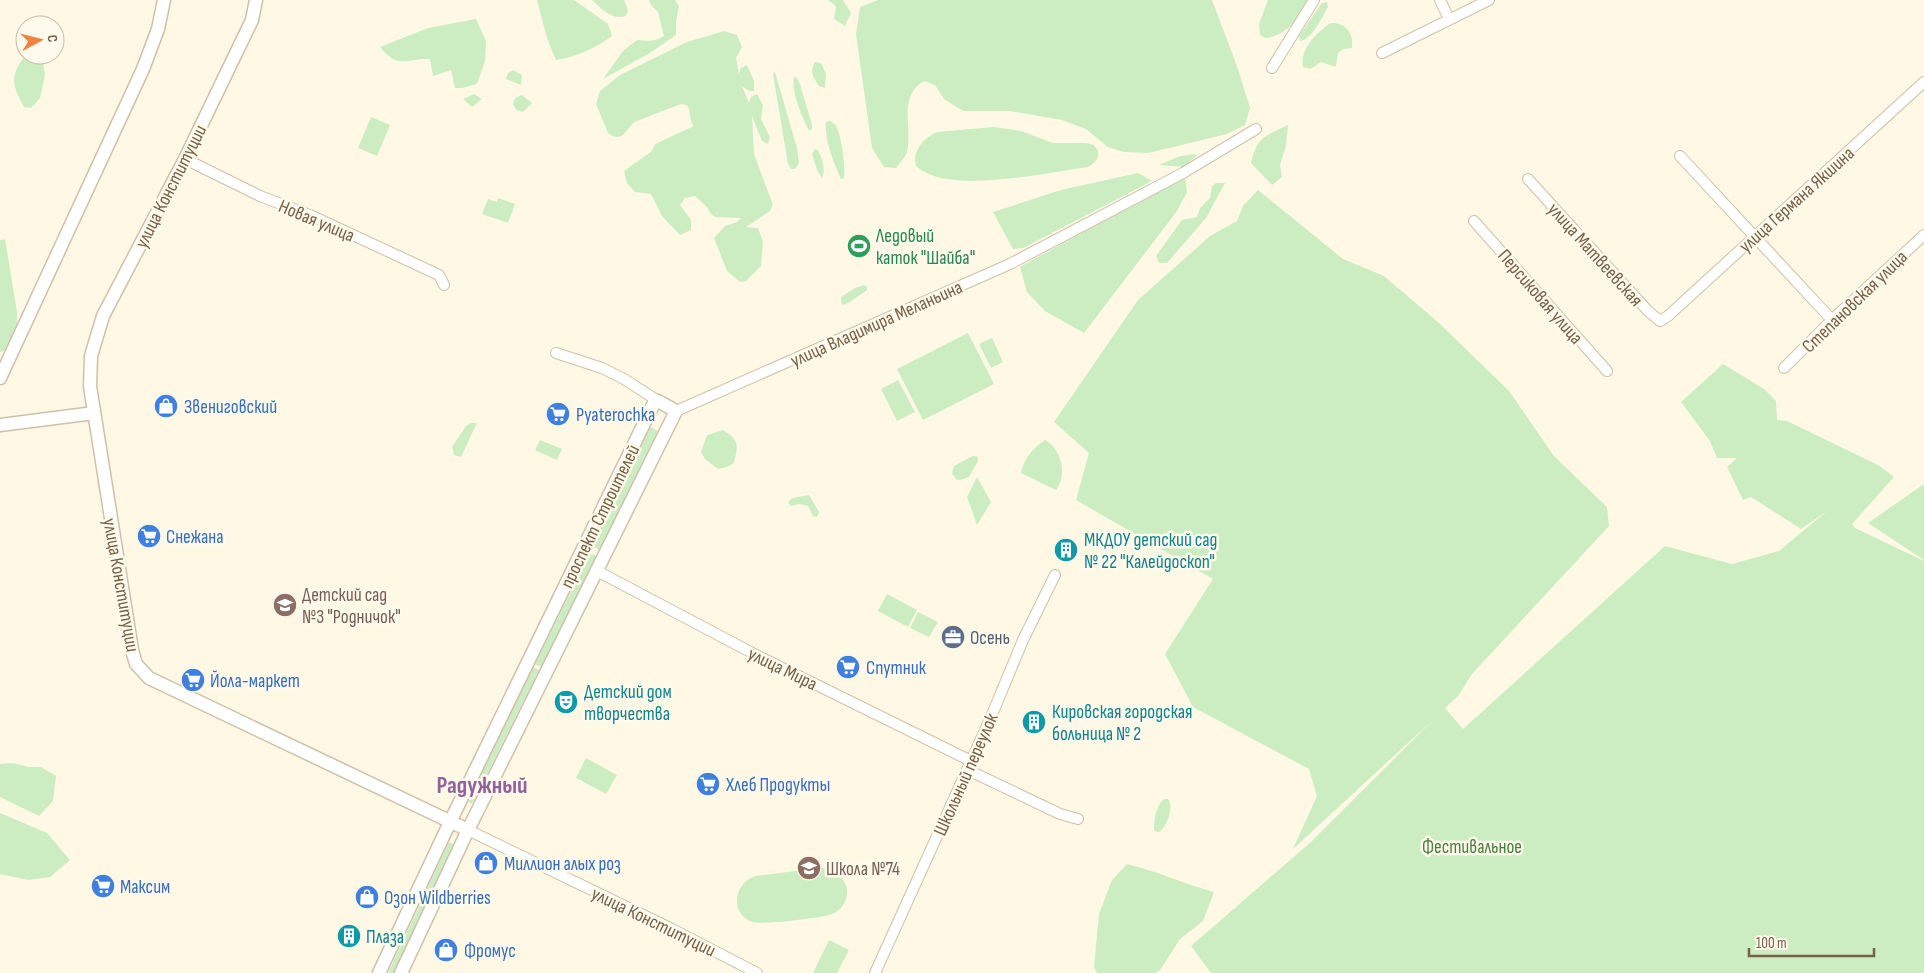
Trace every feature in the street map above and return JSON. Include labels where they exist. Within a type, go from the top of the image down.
[{"type":"street","points":[[0,378],[143,68],[158,29],[164,0]]},
{"type":"street","name":"улица Конституции","points":[[256,0],[252,20],[185,159],[103,316],[91,356],[90,371],[94,412],[132,650],[136,664],[149,678],[468,830],[672,929],[757,973]]},
{"type":"street","points":[[1272,68],[1314,0]]},
{"type":"street","points":[[1440,0],[1449,19]]},
{"type":"street","points":[[1382,53],[1488,0]]},
{"type":"street","name":"улица Германа Якшина","points":[[1668,316],[1924,82]]},
{"type":"street","name":"улица Владимира Меланьина","points":[[676,410],[1010,264],[1182,173],[1256,129]]},
{"type":"street","points":[[1680,156],[1832,320]]},
{"type":"street","name":"Новая улица","points":[[185,159],[260,196],[310,215],[439,275],[444,285]]},
{"type":"street","name":"улица Матвеевская","points":[[1528,179],[1648,311],[1660,321],[1668,316]]},
{"type":"street","name":"Персиковая улица","points":[[1474,221],[1607,371]]},
{"type":"street","name":"Степановская улица","points":[[1784,368],[1832,320],[1924,235]]},
{"type":"street","points":[[556,353],[602,368],[676,410]]},
{"type":"street","name":"проспект Строителей","points":[[379,973],[450,822],[654,403],[658,401]]},
{"type":"street","name":"проспект Строителей","points":[[401,973],[468,830],[676,410]]},
{"type":"street","points":[[0,425],[94,412]]},
{"type":"street","points":[[0,418],[18,423]]},
{"type":"street","name":"улица Мира","points":[[597,571],[970,765],[1060,814],[1078,819]]},
{"type":"street","name":"Школьный переулок","points":[[875,973],[970,765],[1023,640],[1055,575]]},
{"type":"green space","points":[[537,0],[574,0],[608,24],[612,36],[586,51],[556,60],[547,38]]},
{"type":"green space","points":[[592,0],[624,0],[628,10],[626,16],[616,17],[604,11]]},
{"type":"green space","points":[[649,0],[675,0],[679,6],[676,35],[650,53],[603,79],[623,51],[637,40],[648,41],[664,36],[658,12]]},
{"type":"green space","points":[[828,0],[843,0],[851,13],[845,26],[834,19],[836,6]]},
{"type":"green space","points":[[878,0],[1212,0],[1238,69],[1250,108],[1245,125],[1227,134],[1148,153],[1124,152],[1108,147],[1086,129],[1062,120],[1010,111],[963,111],[944,99],[935,85],[924,81],[911,95],[908,104],[908,142],[904,158],[896,168],[884,167],[872,148],[856,34],[860,7]]},
{"type":"green space","points":[[1268,0],[1310,0],[1292,25],[1274,36],[1266,38],[1260,35],[1259,24]]},
{"type":"green space","points":[[1327,2],[1328,7],[1316,27],[1309,37],[1300,41],[1299,36],[1322,3]]},
{"type":"green space","points":[[476,19],[486,41],[485,61],[477,84],[455,88],[451,70],[433,76],[430,59],[397,61],[386,54],[380,47],[428,28]]},
{"type":"green space","points":[[1330,23],[1340,24],[1348,29],[1352,38],[1352,48],[1343,49],[1338,53],[1336,66],[1321,62],[1310,69],[1303,67],[1304,54],[1310,42]]},
{"type":"green space","points":[[724,31],[737,35],[742,47],[736,58],[739,75],[741,68],[747,65],[754,81],[754,91],[749,91],[742,86],[749,103],[751,97],[757,94],[763,105],[761,119],[770,137],[768,144],[762,141],[752,116],[754,154],[773,205],[770,211],[746,227],[758,228],[763,242],[761,266],[746,281],[740,282],[727,271],[714,238],[725,226],[737,222],[741,218],[715,217],[695,196],[685,198],[680,205],[691,220],[691,230],[680,235],[662,216],[651,194],[635,192],[627,183],[624,171],[652,151],[655,144],[692,127],[687,105],[681,104],[634,122],[623,135],[618,137],[608,133],[596,104],[600,91],[620,75],[687,42]]},
{"type":"green space","points":[[815,62],[821,63],[826,74],[825,88],[819,86],[812,72]]},
{"type":"green space","points":[[19,65],[44,65],[45,75],[40,98],[31,108],[24,107],[17,93],[14,81]]},
{"type":"green space","points":[[513,70],[522,75],[521,85],[506,79],[508,73]]},
{"type":"green space","points":[[775,72],[797,148],[799,163],[795,169],[791,169],[788,164],[773,74]]},
{"type":"green space","points":[[794,77],[797,78],[800,84],[812,125],[812,129],[809,131],[800,112],[794,90]]},
{"type":"green space","points":[[474,94],[482,99],[472,107],[463,99]]},
{"type":"green space","points":[[522,95],[532,103],[523,112],[516,110],[513,104],[515,98]]},
{"type":"green space","points":[[371,117],[390,125],[377,156],[358,148]]},
{"type":"green space","points":[[830,121],[838,130],[841,143],[844,159],[844,178],[841,179],[830,151],[827,136],[826,122]]},
{"type":"green space","points":[[1288,125],[1286,146],[1280,165],[1282,177],[1272,185],[1251,163],[1253,154],[1263,138]]},
{"type":"green space","points":[[994,127],[1021,131],[1053,143],[1086,143],[1094,145],[1098,151],[1098,157],[1088,167],[999,180],[951,180],[931,175],[916,166],[917,150],[924,141],[937,132]]},
{"type":"green space","points":[[815,149],[818,150],[823,164],[822,178],[817,170],[812,154]]},
{"type":"green space","points":[[1198,154],[1184,167],[1159,165],[1180,156]]},
{"type":"green space","points":[[1138,173],[1152,181],[1023,248],[1013,249],[993,212],[1061,190]]},
{"type":"green space","points":[[1185,176],[1187,192],[1177,211],[1084,333],[1045,311],[1027,292],[1020,267]]},
{"type":"green space","points":[[1216,183],[1225,183],[1206,218],[1167,263],[1159,263],[1156,256],[1182,220],[1197,217],[1200,208],[1210,198],[1212,186]]},
{"type":"green space","name":"Фестивальное","points":[[1258,190],[1343,259],[1384,276],[1439,323],[1509,391],[1554,456],[1607,507],[1609,526],[1472,674],[1458,696],[1445,708],[1463,729],[1665,546],[1732,564],[1779,551],[1827,511],[1801,529],[1751,497],[1743,500],[1727,467],[1737,458],[1717,458],[1710,441],[1681,402],[1723,364],[1764,389],[1776,401],[1777,420],[1787,421],[1878,465],[1894,477],[1852,524],[1855,528],[1924,561],[1924,973],[1211,973],[1191,946],[1311,842],[1433,720],[1293,849],[1317,796],[1309,769],[1193,707],[1165,654],[1213,579],[1076,500],[1089,453],[1054,422],[1138,300],[1210,236],[1237,221],[1243,206]]},
{"type":"green space","points":[[498,198],[515,204],[508,223],[482,214],[488,199],[497,202]]},
{"type":"green space","points":[[5,239],[17,312],[17,326],[4,351],[0,352],[0,240]]},
{"type":"green space","points":[[864,285],[867,287],[867,290],[850,302],[843,305],[841,303],[841,297],[855,288]]},
{"type":"green space","points":[[968,333],[994,384],[923,420],[897,369]]},
{"type":"green space","points":[[992,338],[1003,362],[991,368],[979,344]]},
{"type":"green space","points":[[898,380],[915,412],[897,421],[881,389]]},
{"type":"green space","points":[[471,423],[477,423],[461,457],[454,455],[452,447],[466,426]]},
{"type":"green space","points":[[649,426],[658,431],[600,550],[592,546]]},
{"type":"green space","points":[[723,430],[732,437],[737,448],[734,463],[718,469],[705,459],[701,452],[707,435]]},
{"type":"green space","points":[[540,440],[562,449],[557,460],[535,450]]},
{"type":"green space","points":[[1045,440],[1055,449],[1061,462],[1062,477],[1056,490],[1021,473],[1024,463],[1030,454]]},
{"type":"green space","points":[[973,456],[978,457],[978,461],[969,477],[960,480],[956,479],[952,473],[954,466]]},
{"type":"green space","points":[[977,477],[991,502],[977,525],[967,497]]},
{"type":"green space","points":[[1924,484],[1924,560],[1868,523]]},
{"type":"green space","points":[[809,495],[819,512],[817,517],[813,516],[808,506],[799,504],[791,506],[788,503],[792,498]]},
{"type":"green space","points":[[590,553],[596,556],[542,667],[535,664]]},
{"type":"green space","points":[[887,594],[917,610],[908,627],[878,611]]},
{"type":"green space","points":[[918,612],[938,622],[929,637],[910,628]]},
{"type":"green space","points":[[533,667],[539,670],[472,804],[466,800]]},
{"type":"green space","points":[[586,758],[617,775],[606,794],[576,778]]},
{"type":"green space","points":[[12,763],[29,767],[41,767],[56,776],[53,801],[39,816],[0,797],[0,764]]},
{"type":"green space","points":[[1164,799],[1168,799],[1170,803],[1169,817],[1159,832],[1154,831],[1157,810]]},
{"type":"green space","points":[[0,813],[47,833],[70,860],[50,877],[28,880],[0,874]]},
{"type":"green space","points":[[449,842],[456,846],[397,973],[388,973]]},
{"type":"green space","points":[[1127,864],[1214,892],[1203,921],[1180,939],[1160,970],[1156,973],[1097,973],[1094,967],[1099,914],[1112,880]]},
{"type":"green space","points":[[819,868],[829,869],[838,874],[846,885],[847,894],[845,901],[836,912],[826,916],[805,919],[758,923],[745,918],[740,912],[737,898],[743,884],[749,879],[756,876]]},
{"type":"green space","points":[[829,940],[849,950],[837,973],[813,973]]},
{"type":"place","name":"Ледовый каток \"Шайба\"","points":[[859,246]]},
{"type":"place","name":"Звениговский","points":[[166,406]]},
{"type":"place","name":"Pyaterochka","points":[[558,414]]},
{"type":"place","name":"Снежана","points":[[149,536]]},
{"type":"place","name":"МКДОУ детский сад № 22 \"Калейдоскоп\"","points":[[1066,550]]},
{"type":"place","name":"Детский сад №3 \"Родничок\"","points":[[285,605]]},
{"type":"place","name":"Осень","points":[[953,637]]},
{"type":"place","name":"Спутник","points":[[848,667]]},
{"type":"place","name":"Йола-маркет","points":[[193,680]]},
{"type":"place","name":"Детский дом творчества","points":[[566,702]]},
{"type":"place","name":"Кировская городская больница № 2","points":[[1034,722]]},
{"type":"place","name":"Хлеб Продукты","points":[[708,784]]},
{"type":"place","name":"Миллион алых роз","points":[[486,863]]},
{"type":"place","name":"Школа №74","points":[[809,868]]},
{"type":"place","name":"Максим","points":[[103,886]]},
{"type":"place","name":"Озон Wildberries","points":[[367,897]]},
{"type":"place","name":"Плаза","points":[[349,936]]},
{"type":"place","name":"Фромус","points":[[446,950]]},
{"type":"district","name":"Радужный","points":[[482,785]]}]
